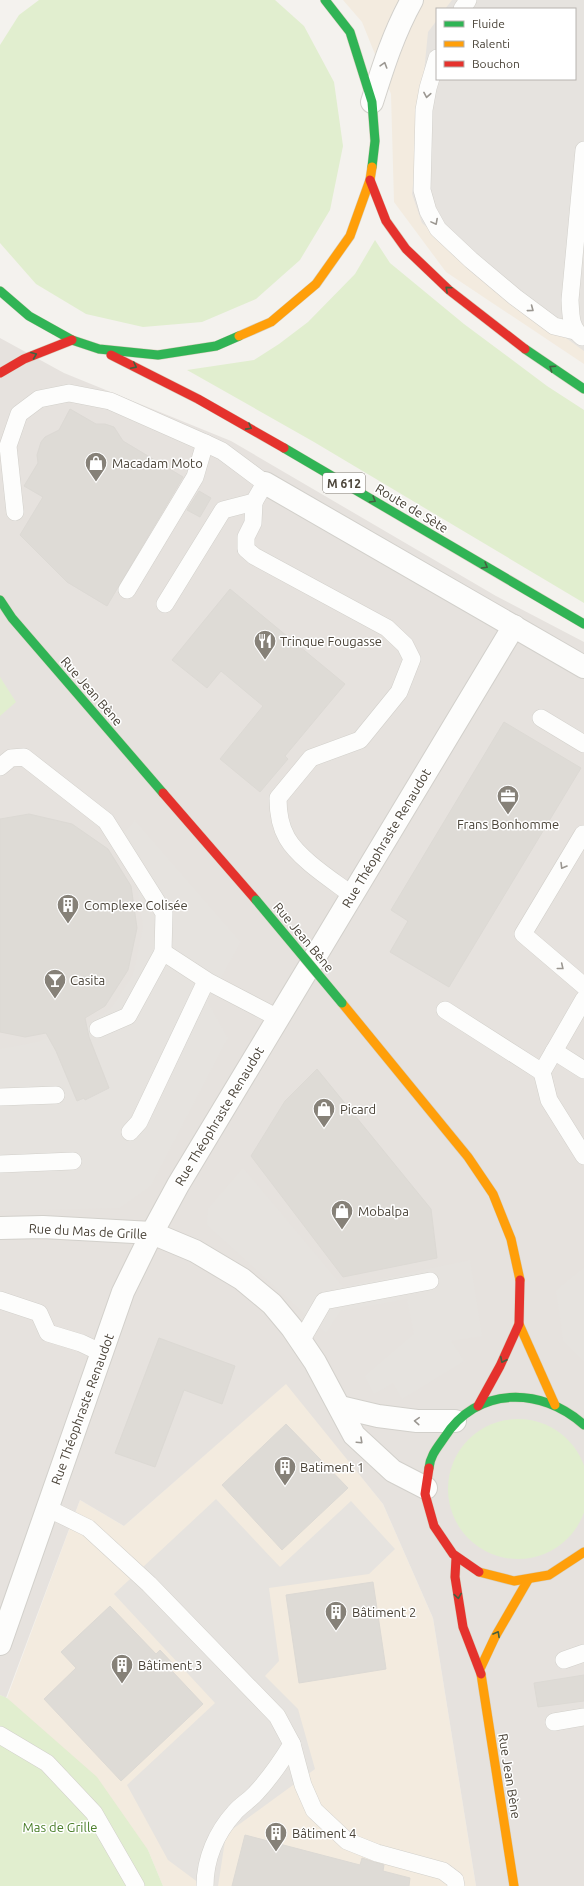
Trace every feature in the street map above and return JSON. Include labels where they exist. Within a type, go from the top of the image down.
[{"type":"main road","points":[[0,291],[29,316],[72,340],[99,349],[158,355],[216,346],[271,322],[316,284],[350,236],[370,180],[375,141],[372,102],[350,32],[325,0]]},
{"type":"main road","points":[[370,180],[386,221],[406,249],[449,290],[533,355],[584,389]]},
{"type":"main road","points":[[0,373],[24,359],[72,340]]},
{"type":"main road","name":"Route de Sète","points":[[99,349],[198,399],[255,431],[584,624]]},
{"type":"main road","name":"Rue Jean Bène","points":[[0,600],[12,618],[256,900],[430,1108],[468,1157],[493,1194],[511,1240],[520,1281],[519,1324],[500,1366],[478,1406]]},
{"type":"main road","name":"Rue Jean Bène","points":[[519,1324],[555,1405]]},
{"type":"main road","points":[[584,1425],[570,1413],[555,1405],[537,1399],[517,1397],[497,1399],[478,1406],[456,1421],[443,1435],[434,1451],[428,1469],[426,1488],[427,1507],[433,1526],[443,1543],[456,1558],[468,1567],[482,1574],[512,1581],[528,1580],[551,1574],[572,1564],[584,1552]]},
{"type":"main road","name":"Rue Jean Bène","points":[[456,1558],[455,1577],[463,1627],[480,1669],[514,1886]]},
{"type":"main road","points":[[480,1669],[496,1636],[528,1580]]},
{"type":"street","points":[[372,102],[390,45],[412,0]]},
{"type":"street","points":[[266,483],[584,667]]},
{"type":"street","name":"Rue Théophraste Renaudot","points":[[0,1644],[123,1292],[152,1233],[178,1185],[514,626]]},
{"type":"street","name":"Rue du Mas de Grille","points":[[0,1228],[43,1227],[152,1233],[194,1251],[242,1279],[272,1304],[292,1328],[315,1362],[330,1394],[340,1408],[354,1435],[393,1471],[426,1488]]},
{"type":"street","points":[[340,1408],[378,1416],[417,1421],[456,1421]]},
{"type":"lane","points":[[436,61],[428,88],[424,110],[422,190],[428,210],[438,229],[471,260],[515,297],[554,326],[580,335]]},
{"type":"lane","points":[[580,335],[571,324],[570,300],[584,150]]},
{"type":"lane","points":[[14,512],[8,446],[19,414],[39,399],[68,393],[110,400],[205,443],[222,451],[266,483],[254,502],[253,522],[246,537],[246,549],[254,556],[387,628],[405,645],[412,659],[399,692],[360,740],[311,758],[278,798],[279,814],[286,838],[309,863],[352,895]]},
{"type":"lane","points":[[127,590],[195,477],[205,443]]},
{"type":"lane","points":[[165,604],[223,510],[254,502]]},
{"type":"lane","points":[[541,718],[584,744]]},
{"type":"lane","points":[[0,767],[11,758],[24,757],[106,821],[164,914],[163,952],[128,1016],[98,1029]]},
{"type":"lane","points":[[584,835],[583,834],[522,934],[584,986]]},
{"type":"lane","points":[[163,952],[206,981],[278,1018]]},
{"type":"lane","points":[[130,1132],[139,1122],[206,981]]},
{"type":"lane","points":[[542,1072],[584,999]]},
{"type":"lane","points":[[446,1010],[542,1072],[549,1100],[584,1156]]},
{"type":"lane","points":[[554,1051],[584,1070]]},
{"type":"lane","points":[[0,1097],[56,1094]]},
{"type":"lane","points":[[0,1164],[73,1161]]},
{"type":"lane","points":[[301,1341],[324,1301],[430,1281]]},
{"type":"lane","points":[[0,1300],[39,1313],[48,1333],[81,1343],[102,1353]]},
{"type":"lane","points":[[47,1508],[88,1528],[149,1584],[277,1716],[292,1744],[303,1785],[314,1810],[335,1831],[347,1841],[377,1853],[443,1871],[456,1880],[456,1886]]},
{"type":"lane","points":[[564,1660],[584,1653]]},
{"type":"lane","points":[[554,1722],[584,1717]]},
{"type":"lane","points":[[0,1735],[47,1763],[94,1813],[136,1886]]},
{"type":"lane","points":[[205,1886],[207,1862],[215,1840],[235,1812],[254,1795],[278,1767],[292,1744]]},
{"type":"shaded area","points":[[343,0],[584,0],[584,364],[446,272],[394,202],[391,94],[362,22]]},
{"type":"shaded area","points":[[452,0],[584,0],[584,351],[482,277],[422,223],[412,194],[428,32],[436,21],[436,80],[576,80],[576,8],[446,8]]},
{"type":"shaded area","points":[[0,338],[64,373],[231,441],[496,596],[584,642],[584,1886],[476,1886],[433,1618],[383,1504],[286,1384],[124,1526],[80,1500],[6,1698],[0,1695]]},
{"type":"shaded area","points":[[135,820],[241,942],[208,1002],[228,1038],[151,1186],[120,1208],[0,1211],[0,1049],[37,1042],[89,1023],[111,1008],[133,974],[143,927],[136,880],[114,842]]},
{"type":"shaded area","points":[[243,1168],[343,1287],[470,1260],[482,1336],[451,1341],[464,1361],[402,1399],[393,1383],[374,1394],[365,1376],[414,1334],[407,1299],[340,1311],[326,1333],[207,1225],[208,1209]]},
{"type":"shaded area","points":[[584,1267],[584,1361],[563,1340],[556,1290]]},
{"type":"shaded area","points":[[286,1383],[383,1504],[433,1618],[476,1886],[163,1886],[148,1850],[7,1698],[80,1500],[124,1526]]},
{"type":"shaded area","points":[[216,1499],[280,1567],[351,1501],[395,1549],[369,1574],[269,1588],[279,1661],[265,1676],[298,1709],[315,1769],[226,1834],[218,1886],[203,1886],[168,1860],[127,1785],[215,1703],[114,1594]]},
{"type":"green space","points":[[39,0],[275,0],[304,26],[334,82],[343,146],[330,210],[300,260],[256,299],[202,322],[143,327],[86,314],[36,284],[0,243],[0,45],[19,15]]},
{"type":"green space","points":[[375,240],[390,263],[464,324],[547,386],[584,410],[584,603],[314,442],[187,370],[254,360],[279,344],[308,322],[355,274]]},
{"type":"green space","points":[[0,677],[16,702],[0,716]]},
{"type":"green space","points":[[525,1419],[545,1424],[557,1431],[572,1445],[583,1462],[585,1469],[585,1509],[583,1516],[576,1528],[562,1543],[545,1554],[532,1558],[511,1559],[491,1554],[479,1547],[464,1533],[453,1516],[449,1503],[448,1482],[453,1462],[460,1450],[474,1435],[491,1424],[504,1420]]},
{"type":"green space","name":"Mas de Grille","points":[[0,1695],[7,1698],[97,1777],[148,1850],[163,1886],[0,1886]]},
{"type":"building","points":[[70,409],[96,424],[105,424],[114,427],[123,441],[183,477],[107,606],[67,582],[20,535],[43,497],[24,486],[38,463],[37,455],[41,442],[45,437],[59,430]]},
{"type":"building","points":[[199,491],[211,498],[200,517],[187,510]]},
{"type":"building","points":[[230,589],[345,684],[285,756],[288,759],[260,792],[220,759],[263,706],[221,671],[207,688],[172,660]]},
{"type":"building","points":[[504,722],[581,768],[449,987],[390,952],[408,921],[391,910]]},
{"type":"building","name":"Complexe Colisée","points":[[29,814],[72,824],[108,849],[131,886],[137,928],[128,970],[105,1006],[85,1018],[89,1037],[109,1088],[85,1100],[84,1098],[77,1101],[56,1051],[46,1033],[25,1037],[0,1032],[0,819]]},
{"type":"building","points":[[317,1069],[431,1209],[437,1258],[343,1277],[251,1156],[285,1101]]},
{"type":"building","points":[[159,1338],[235,1366],[222,1404],[184,1390],[155,1467],[115,1453]]},
{"type":"building","name":"Batiment 1","points":[[286,1424],[348,1488],[282,1550],[222,1485]]},
{"type":"building","name":"Bâtiment 2","points":[[373,1582],[386,1669],[299,1683],[286,1595]]},
{"type":"building","name":"Bâtiment 3","points":[[110,1606],[156,1654],[160,1650],[176,1667],[172,1671],[203,1704],[121,1781],[44,1699],[76,1668],[61,1652]]},
{"type":"building","points":[[584,1675],[584,1701],[538,1707],[534,1683]]},
{"type":"building","name":"Bâtiment 4","points":[[245,1835],[360,1865],[362,1858],[384,1865],[383,1871],[410,1878],[409,1886],[232,1886]]},
{"type":"traffic: fast","points":[[325,0],[350,32],[372,102],[375,141],[372,167]]},
{"type":"traffic: fast","points":[[0,291],[29,316],[72,340],[99,349],[158,355],[216,346],[239,336]]},
{"type":"traffic: fast","points":[[525,349],[584,389]]},
{"type":"traffic: fast","points":[[284,448],[584,624]]},
{"type":"traffic: fast","points":[[0,600],[12,618],[163,793]]},
{"type":"traffic: fast","points":[[256,900],[342,1003]]},
{"type":"traffic: fast","points":[[429,1468],[434,1452],[457,1421],[473,1409],[491,1401],[510,1397],[529,1398],[548,1403],[567,1412],[584,1425]]},
{"type":"traffic: slow","points":[[239,336],[271,322],[316,284],[350,236],[370,180],[372,167]]},
{"type":"traffic: slow","points":[[342,1003],[468,1157],[493,1194],[511,1239],[520,1280]]},
{"type":"traffic: slow","points":[[519,1324],[555,1405]]},
{"type":"traffic: slow","points":[[479,1572],[514,1581],[549,1575],[584,1552]]},
{"type":"traffic: slow","points":[[480,1669],[495,1637],[528,1580]]},
{"type":"traffic: slow","points":[[481,1674],[514,1886]]},
{"type":"traffic: jam","points":[[370,180],[386,221],[406,249],[449,290],[525,349]]},
{"type":"traffic: jam","points":[[0,373],[24,359],[72,340]]},
{"type":"traffic: jam","points":[[111,355],[198,399],[284,448]]},
{"type":"traffic: jam","points":[[163,793],[256,900]]},
{"type":"traffic: jam","points":[[478,1406],[500,1366],[519,1324],[520,1280]]},
{"type":"traffic: jam","points":[[429,1468],[425,1494],[434,1526],[453,1554],[479,1572]]},
{"type":"traffic: jam","points":[[456,1558],[455,1577],[463,1627],[481,1674]]},
{"type":"place","name":"Macadam Moto","points":[[96,482]]},
{"type":"place","name":"Trinque Fougasse","points":[[265,660]]},
{"type":"place","name":"Frans Bonhomme","points":[[508,816]]},
{"type":"place","name":"Complexe Colisée","points":[[68,924]]},
{"type":"place","name":"Casita","points":[[55,1000]]},
{"type":"place","name":"Picard","points":[[324,1128]]},
{"type":"place","name":"Mobalpa","points":[[342,1230]]},
{"type":"place","name":"Batiment 1","points":[[285,1486]]},
{"type":"place","name":"Bâtiment 2","points":[[336,1632]]},
{"type":"place","name":"Bâtiment 3","points":[[122,1684]]},
{"type":"place","name":"Bâtiment 4","points":[[276,1852]]}]
